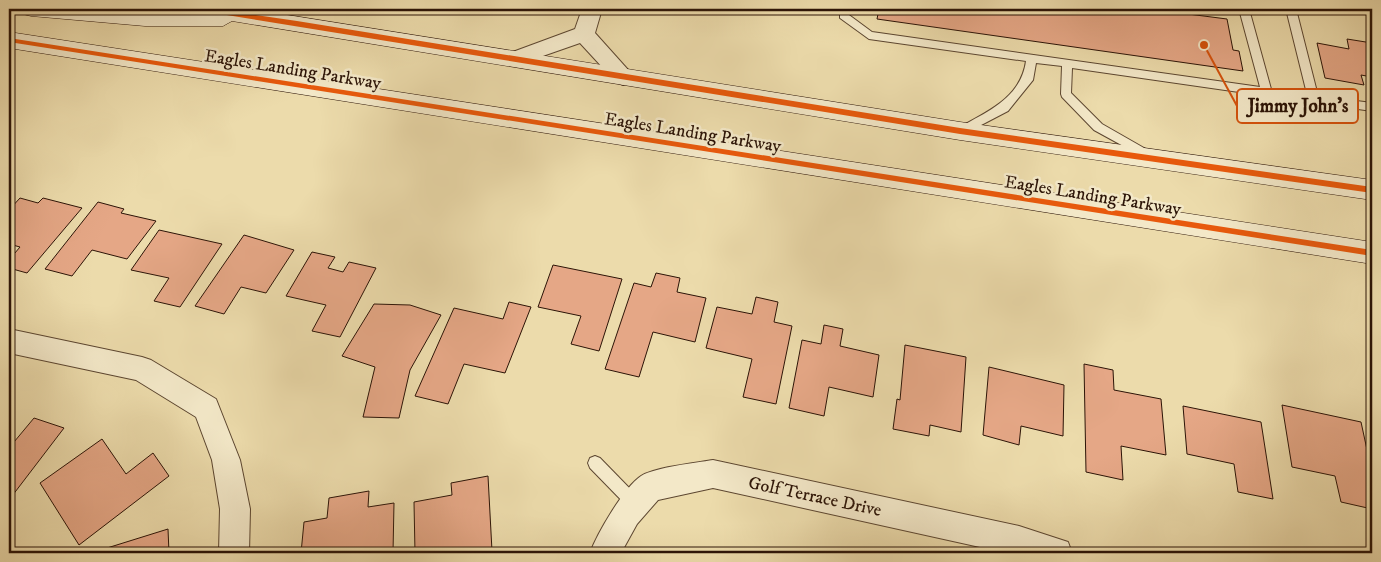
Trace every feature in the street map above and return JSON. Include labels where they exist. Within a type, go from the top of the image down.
[{"type":"main road","points":[[31,9],[145,18],[259,18]]},
{"type":"main road","points":[[202,9],[517,58],[962,131],[1372,190]]},
{"type":"main road","name":"Eagles Landing Parkway","points":[[9,40],[1054,205],[1372,253]]},
{"type":"main road","points":[[1054,205],[1198,243],[1372,272]]},
{"type":"street","points":[[584,34],[592,9]]},
{"type":"street","points":[[517,58],[584,34]]},
{"type":"street","points":[[584,34],[624,77]]},
{"type":"street","points":[[9,341],[142,369],[206,408],[226,460],[235,509],[234,553]]},
{"type":"street","name":"Golf Terrace Drive","points":[[606,553],[626,514],[650,487],[713,474],[1019,541],[1057,553]]},
{"type":"lane","points":[[845,9],[844,16],[869,34],[1372,107]]},
{"type":"lane","points":[[1244,9],[1266,91]]},
{"type":"lane","points":[[1291,9],[1314,99]]},
{"type":"lane","points":[[962,131],[1004,108],[1028,77],[1031,59]]},
{"type":"lane","points":[[1067,64],[1066,94],[1098,127],[1153,158]]},
{"type":"lane","points":[[595,463],[635,504]]},
{"type":"building","points":[[879,9],[1149,9],[1227,19],[1233,50],[1239,51],[1243,71],[877,19]]},
{"type":"building","points":[[1347,39],[1372,43],[1372,77],[1361,75],[1364,85],[1325,78],[1317,43],[1349,49]]},
{"type":"building","points":[[20,198],[38,203],[43,198],[82,208],[27,273],[9,268],[9,260],[20,247],[9,244],[9,210]]},
{"type":"building","points":[[98,202],[124,209],[121,213],[156,221],[127,259],[92,250],[72,276],[45,269]]},
{"type":"building","points":[[159,230],[222,244],[180,307],[154,301],[169,278],[131,270]]},
{"type":"building","points":[[244,235],[294,250],[266,293],[241,287],[224,314],[195,306]]},
{"type":"building","points":[[312,252],[335,257],[328,268],[343,272],[349,262],[376,268],[340,337],[312,331],[326,305],[286,296]]},
{"type":"building","points":[[553,265],[622,279],[599,351],[571,344],[581,316],[538,307]]},
{"type":"building","points":[[656,273],[680,278],[677,292],[706,298],[695,342],[653,332],[639,377],[605,369],[634,283],[651,287]]},
{"type":"building","points":[[756,297],[778,302],[774,322],[792,326],[776,404],[743,397],[752,359],[706,348],[717,307],[752,314]]},
{"type":"building","points":[[509,302],[531,307],[505,373],[464,364],[448,404],[415,396],[454,308],[503,319]]},
{"type":"building","points":[[374,304],[410,305],[441,315],[410,370],[399,418],[363,417],[375,367],[342,356]]},
{"type":"building","points":[[824,325],[843,329],[840,346],[879,355],[873,397],[829,387],[824,416],[789,408],[802,340],[821,344]]},
{"type":"building","points":[[905,345],[966,357],[961,432],[930,425],[929,436],[893,429],[897,399],[900,400]]},
{"type":"building","points":[[1084,364],[1113,370],[1114,390],[1161,399],[1166,455],[1121,446],[1123,480],[1086,472]]},
{"type":"building","points":[[989,367],[1064,385],[1063,436],[1021,426],[1019,445],[983,435]]},
{"type":"building","points":[[1282,405],[1361,422],[1372,473],[1372,509],[1341,502],[1335,476],[1292,467]]},
{"type":"building","points":[[1183,406],[1261,422],[1273,499],[1238,492],[1234,464],[1187,454]]},
{"type":"building","points":[[34,418],[64,428],[9,500],[9,448]]},
{"type":"building","points":[[102,439],[126,474],[153,453],[169,476],[79,545],[40,483]]},
{"type":"building","points":[[488,476],[492,551],[482,553],[415,553],[414,502],[452,495],[451,483]]},
{"type":"building","points":[[369,491],[368,507],[394,503],[393,553],[301,553],[304,522],[327,518],[329,498]]},
{"type":"building","points":[[168,529],[169,553],[91,553]]},
{"type":"cycle path","points":[[202,9],[960,131],[1372,190]]},
{"type":"cycle path","points":[[9,40],[1372,253]]},
{"type":"place","name":"Jimmy John's","points":[[1204,45]]}]
